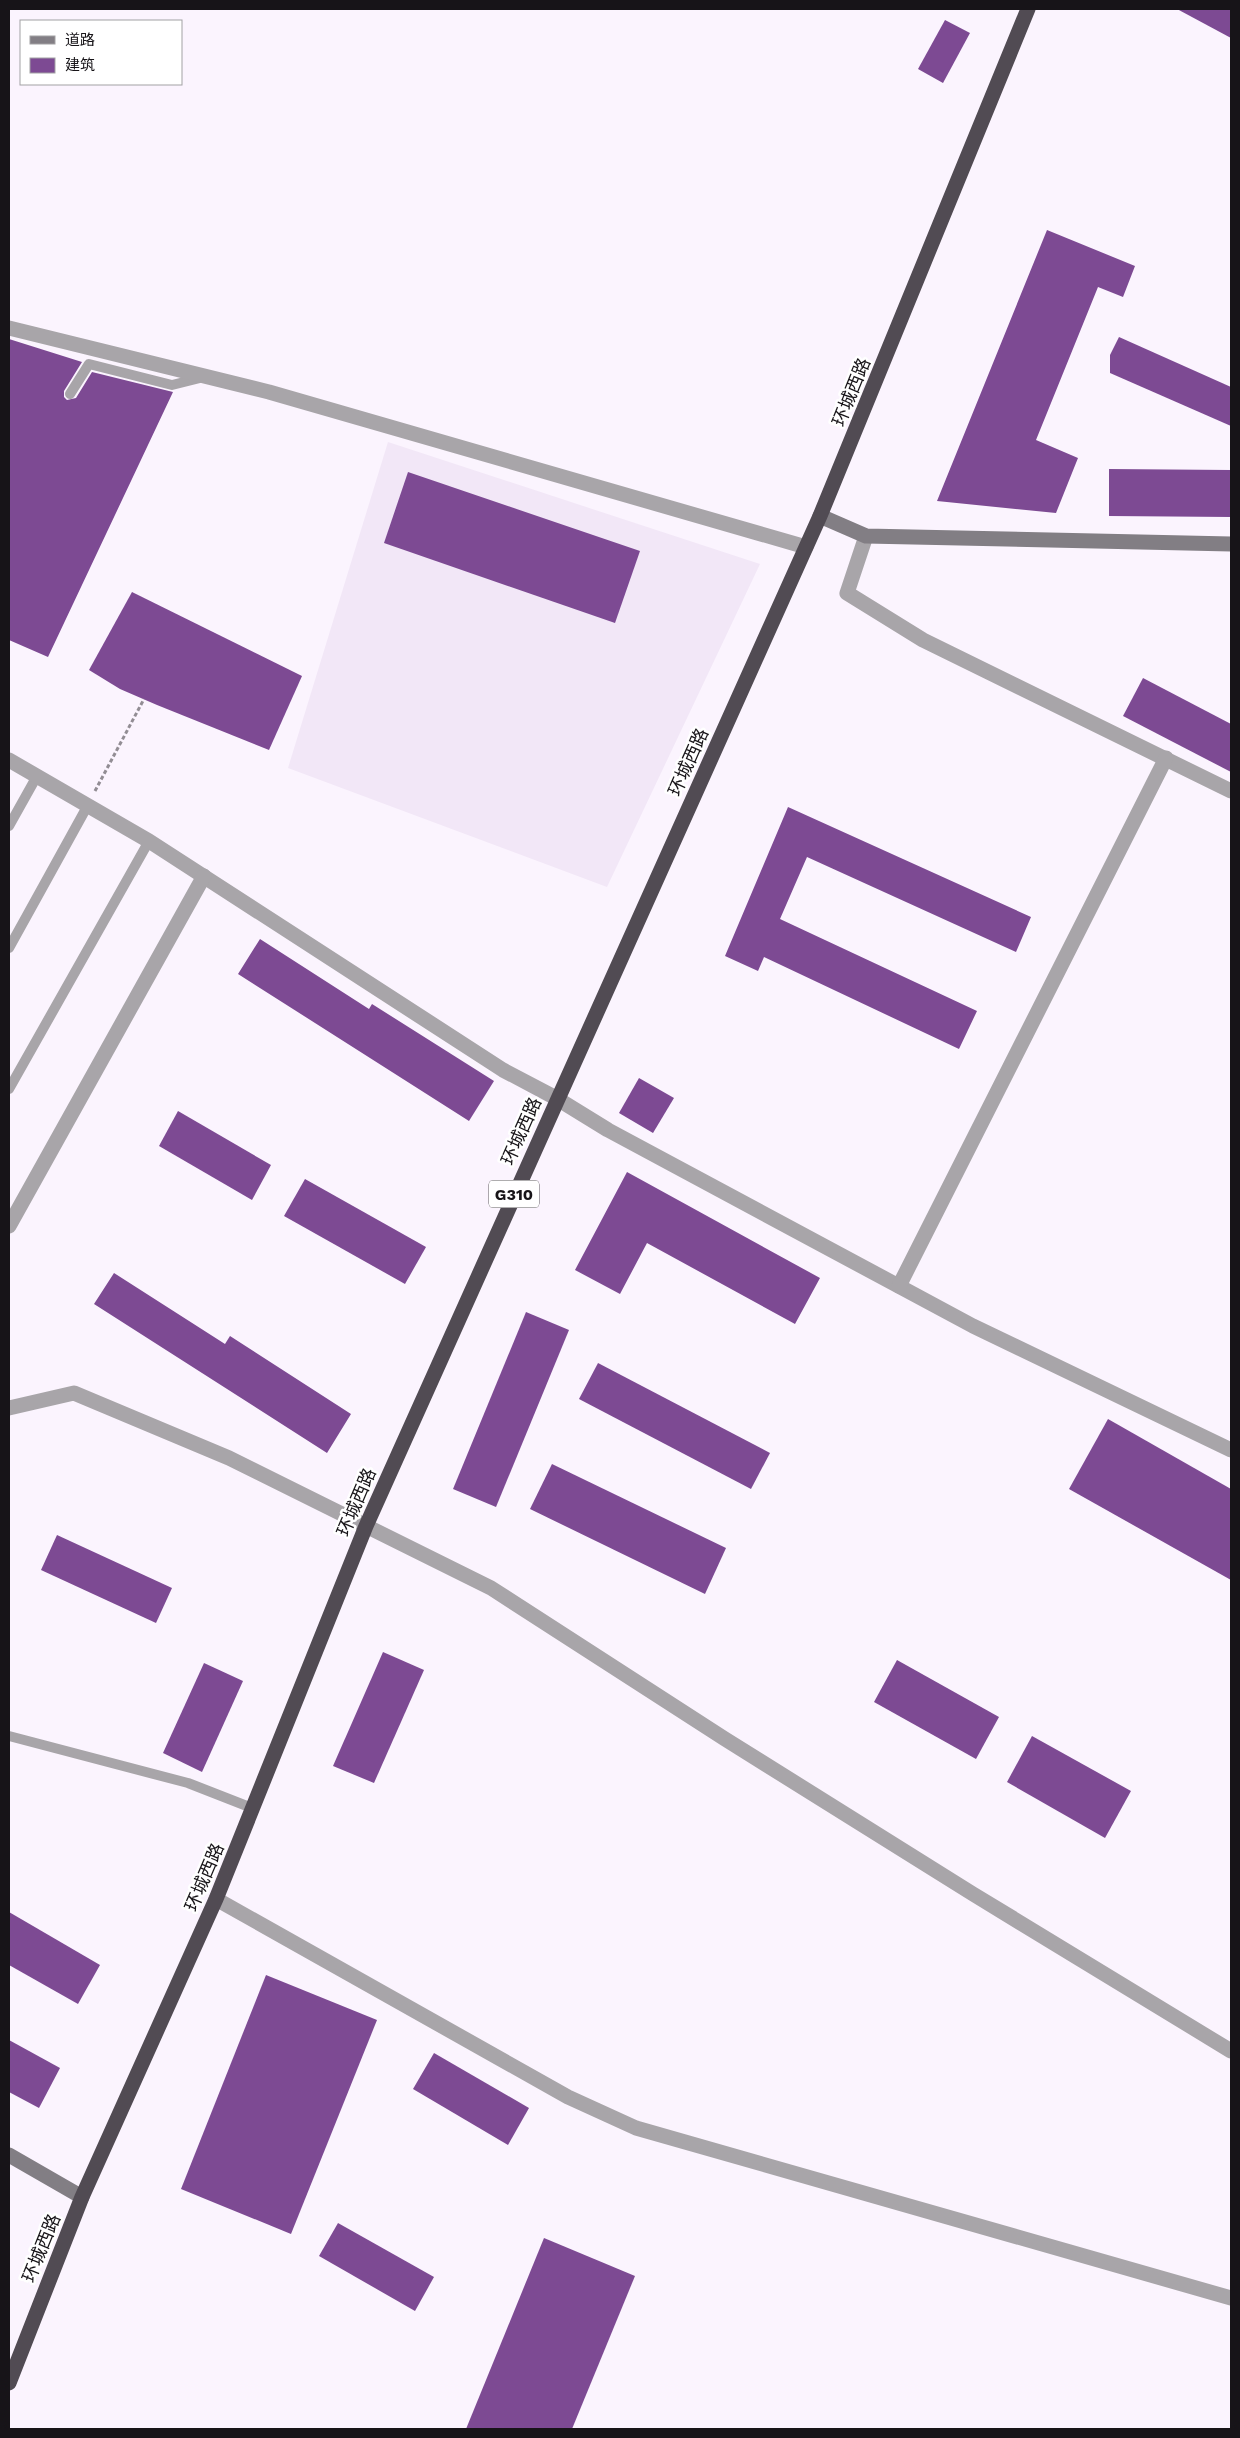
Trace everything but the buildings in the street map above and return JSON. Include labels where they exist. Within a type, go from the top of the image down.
[{"type":"highway","name":"环城西路","points":[[9,2383],[82,2197],[216,1899],[366,1526],[556,1098],[820,516],[1028,9]]},
{"type":"street","points":[[9,328],[208,376],[806,546]]},
{"type":"street","points":[[820,516],[866,536],[1231,544]]},
{"type":"street","points":[[866,536],[847,593],[924,640],[1231,791]]},
{"type":"street","points":[[899,1286],[1166,758]]},
{"type":"street","points":[[9,760],[150,841],[503,1070],[556,1098],[608,1130],[973,1326],[1231,1450]]},
{"type":"street","points":[[9,1226],[204,876]]},
{"type":"street","points":[[9,1408],[74,1394],[229,1458],[491,1588],[725,1739],[973,1894],[1231,2051]]},
{"type":"street","points":[[216,1899],[568,2096],[636,2128],[1231,2298]]},
{"type":"street","points":[[9,2156],[82,2197]]},
{"type":"lane","points":[[70,394],[89,364],[172,385],[208,376]]},
{"type":"lane","points":[[9,826],[37,776]]},
{"type":"lane","points":[[9,948],[88,805]]},
{"type":"lane","points":[[9,1089],[150,841]]},
{"type":"lane","points":[[9,1736],[188,1783],[252,1808]]},
{"type":"path","points":[[88,805],[144,699]]},
{"type":"shaded area","points":[[388,442],[760,564],[607,887],[288,768]]}]
